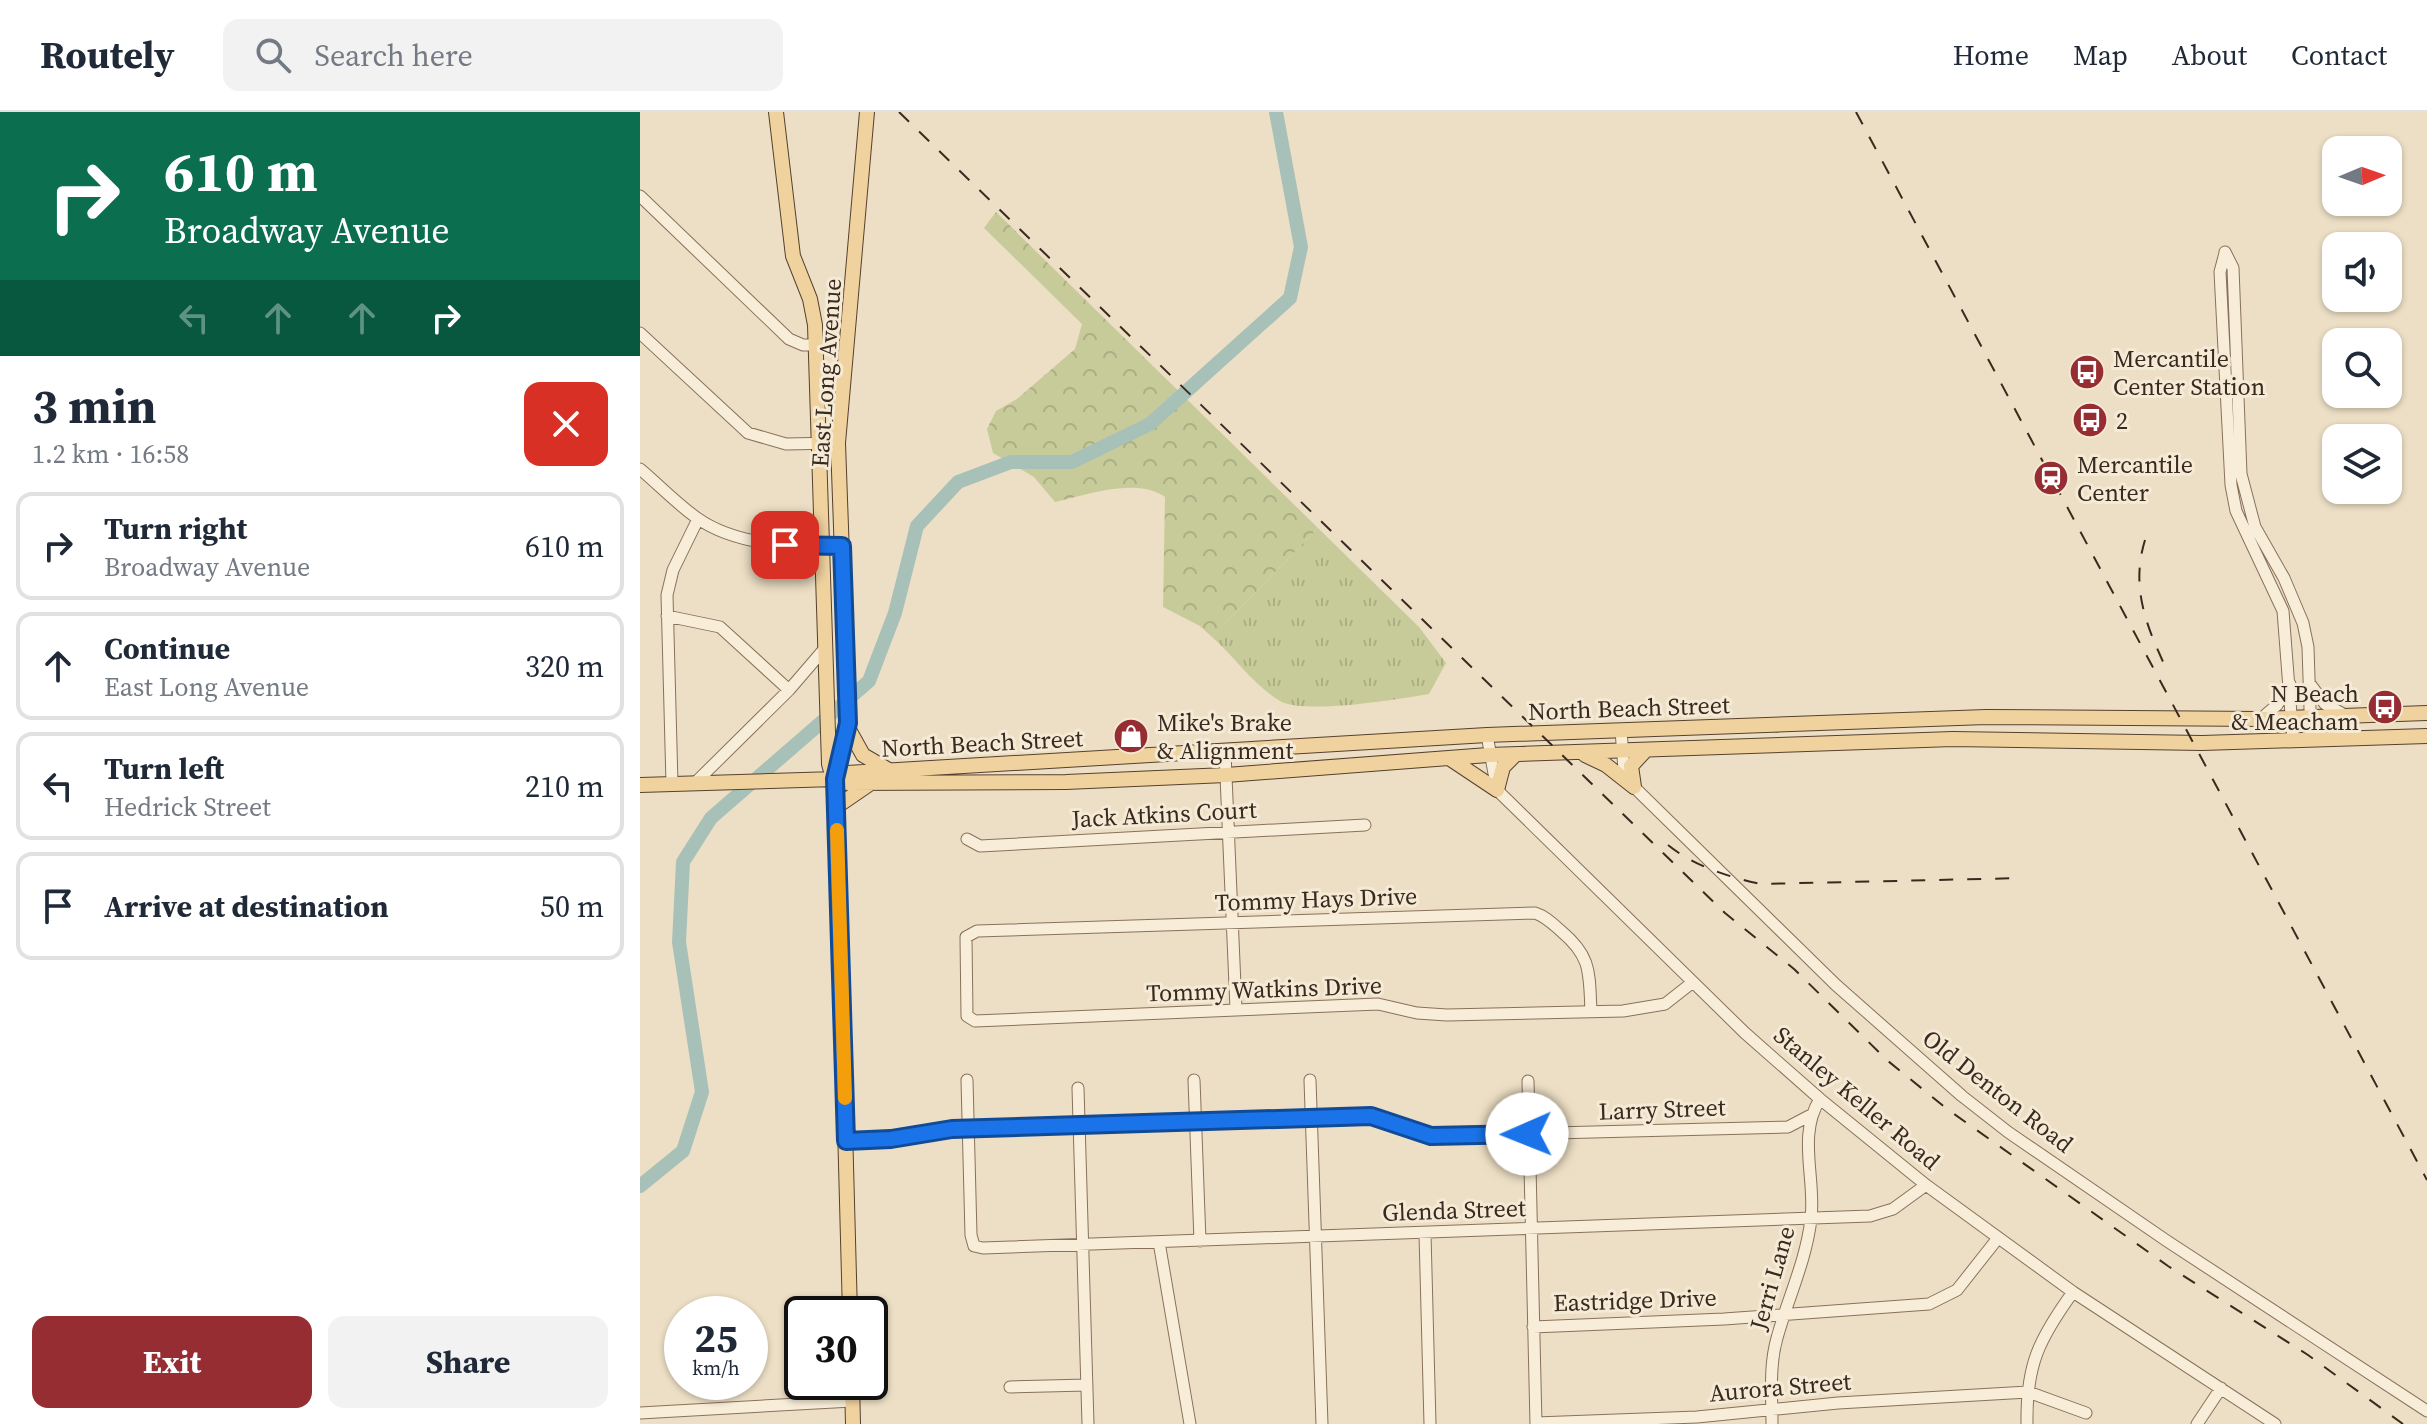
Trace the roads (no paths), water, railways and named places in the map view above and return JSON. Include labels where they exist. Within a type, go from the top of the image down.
[{"type":"main road","name":"East Long Avenue","points":[[776,112],[793,256],[810,299],[816,345],[828,742],[829,764],[835,779]]},
{"type":"main road","name":"East Long Avenue","points":[[835,779],[848,723],[838,443],[856,266],[867,112]]},
{"type":"main road","name":"North Beach Street","points":[[835,779],[847,773],[1225,753],[1357,740],[1986,717],[2261,719],[2422,713]]},
{"type":"main road","points":[[2422,713],[2422,736]]},
{"type":"main road","points":[[1986,717],[1986,738]]},
{"type":"main road","points":[[848,723],[850,735],[863,755],[890,771]]},
{"type":"main road","points":[[1831,723],[1832,744]]},
{"type":"main road","name":"North Beach Street","points":[[640,785],[835,779],[848,783],[1066,782],[1226,775],[1488,755],[1986,738],[2311,740],[2422,736]]},
{"type":"main road","points":[[1634,787],[1631,766],[1645,751]]},
{"type":"main road","points":[[1581,753],[1606,765],[1634,787]]},
{"type":"main road","points":[[1449,758],[1497,790],[1503,767],[1515,755]]},
{"type":"main road","points":[[1066,760],[1066,782]]},
{"type":"main road","points":[[835,779],[850,1296]]},
{"type":"main road","points":[[836,807],[871,783]]},
{"type":"main road","points":[[852,1401],[853,1424]]},
{"type":"street","points":[[640,196],[789,339],[803,345],[816,345]]},
{"type":"street","points":[[2293,740],[2291,683],[2283,611],[2236,511],[2231,485],[2220,272],[2225,252],[2233,268],[2241,474],[2255,527],[2284,578],[2303,623],[2310,684],[2311,740]]},
{"type":"street","points":[[640,333],[748,433],[786,444],[838,443]]},
{"type":"street","points":[[640,469],[698,519],[747,538],[824,547],[842,546]]},
{"type":"street","points":[[672,784],[667,616],[673,570],[698,519]]},
{"type":"street","points":[[667,616],[720,627],[789,690]]},
{"type":"street","points":[[695,783],[789,690],[826,647]]},
{"type":"street","points":[[2261,719],[2277,705],[2291,683]]},
{"type":"street","points":[[2310,684],[2325,704],[2348,716]]},
{"type":"street","name":"Old Denton Road","points":[[1621,730],[1624,770],[1634,787],[1826,976],[1962,1096],[2008,1132],[2167,1241],[2427,1411]]},
{"type":"street","points":[[1487,735],[1488,755],[1497,790]]},
{"type":"street","points":[[1225,753],[1236,1009]]},
{"type":"street","name":"Stanley Keller Road","points":[[1497,790],[1693,982],[1820,1099],[1926,1185],[2073,1292],[2275,1424]]},
{"type":"street","name":"Jack Atkins Court","points":[[967,839],[980,846],[1365,825]]},
{"type":"street","name":"Tommy Hays Drive","points":[[977,931],[1535,913],[1550,922],[1584,954],[1589,969],[1591,1011]]},
{"type":"street","name":"Tommy Watkins Drive","points":[[977,931],[966,937],[964,950],[967,1016],[975,1021],[1378,1004],[1417,1013],[1447,1015],[1623,1011],[1665,1004],[1693,982]]},
{"type":"street","points":[[967,1080],[969,1129]]},
{"type":"street","points":[[1194,1080],[1200,1241]]},
{"type":"street","points":[[1310,1080],[1322,1424]]},
{"type":"street","points":[[1528,1081],[1536,1423]]},
{"type":"street","points":[[1078,1088],[1088,1424]]},
{"type":"street","points":[[1809,1116],[1820,1099]]},
{"type":"street","name":"Larry Street","points":[[846,1141],[969,1129],[1311,1117],[1379,1117],[1406,1131],[1431,1136],[1788,1127],[1809,1116]]},
{"type":"street","name":"Jerri Lane","points":[[1772,1424],[1771,1373],[1777,1338],[1811,1218],[1809,1116]]},
{"type":"street","name":"Glenda Street","points":[[969,1129],[974,1246],[1425,1234],[1882,1214],[1926,1185]]},
{"type":"street","points":[[1425,1234],[1430,1424]]},
{"type":"street","name":"Eastridge Drive","points":[[1533,1327],[1929,1304],[1957,1290],[1998,1238]]},
{"type":"street","points":[[1159,1242],[1190,1424]]},
{"type":"street","points":[[2027,1424],[2028,1392],[2037,1346],[2073,1292]]},
{"type":"street","points":[[1010,1387],[1087,1385]]},
{"type":"street","points":[[2197,1424],[2221,1388]]},
{"type":"street","points":[[2028,1392],[2086,1413]]},
{"type":"street","name":"Aurora Street","points":[[1536,1423],[1697,1417],[2028,1392]]},
{"type":"street","points":[[640,1413],[852,1401]]},
{"type":"waterway","points":[[640,1186],[683,1151],[702,1092],[679,942],[683,862],[711,818],[869,681],[895,613],[917,526],[958,482],[1011,462],[1072,462],[1150,424],[1290,298],[1301,247],[1276,112]]},
{"type":"railway","points":[[899,112],[1725,913],[1794,969],[1888,1061],[1947,1109],[2168,1266],[2308,1355],[2403,1424]]},
{"type":"railway","points":[[1856,112],[2427,1180]]},
{"type":"railway","points":[[2145,540],[2139,573],[2142,604],[2165,666]]},
{"type":"railway","points":[[1668,845],[1712,870],[1761,884],[2023,878]]},
{"type":"place","name":"Mercantile Center Station","points":[[2087,372]]},
{"type":"place","name":"2","points":[[2090,420]]},
{"type":"place","name":"Mercantile Center","points":[[2051,478]]},
{"type":"place","name":"N Beach & Meacham","points":[[2385,707]]},
{"type":"place","name":"Mike's Brake & Alignment","points":[[1131,736]]}]
